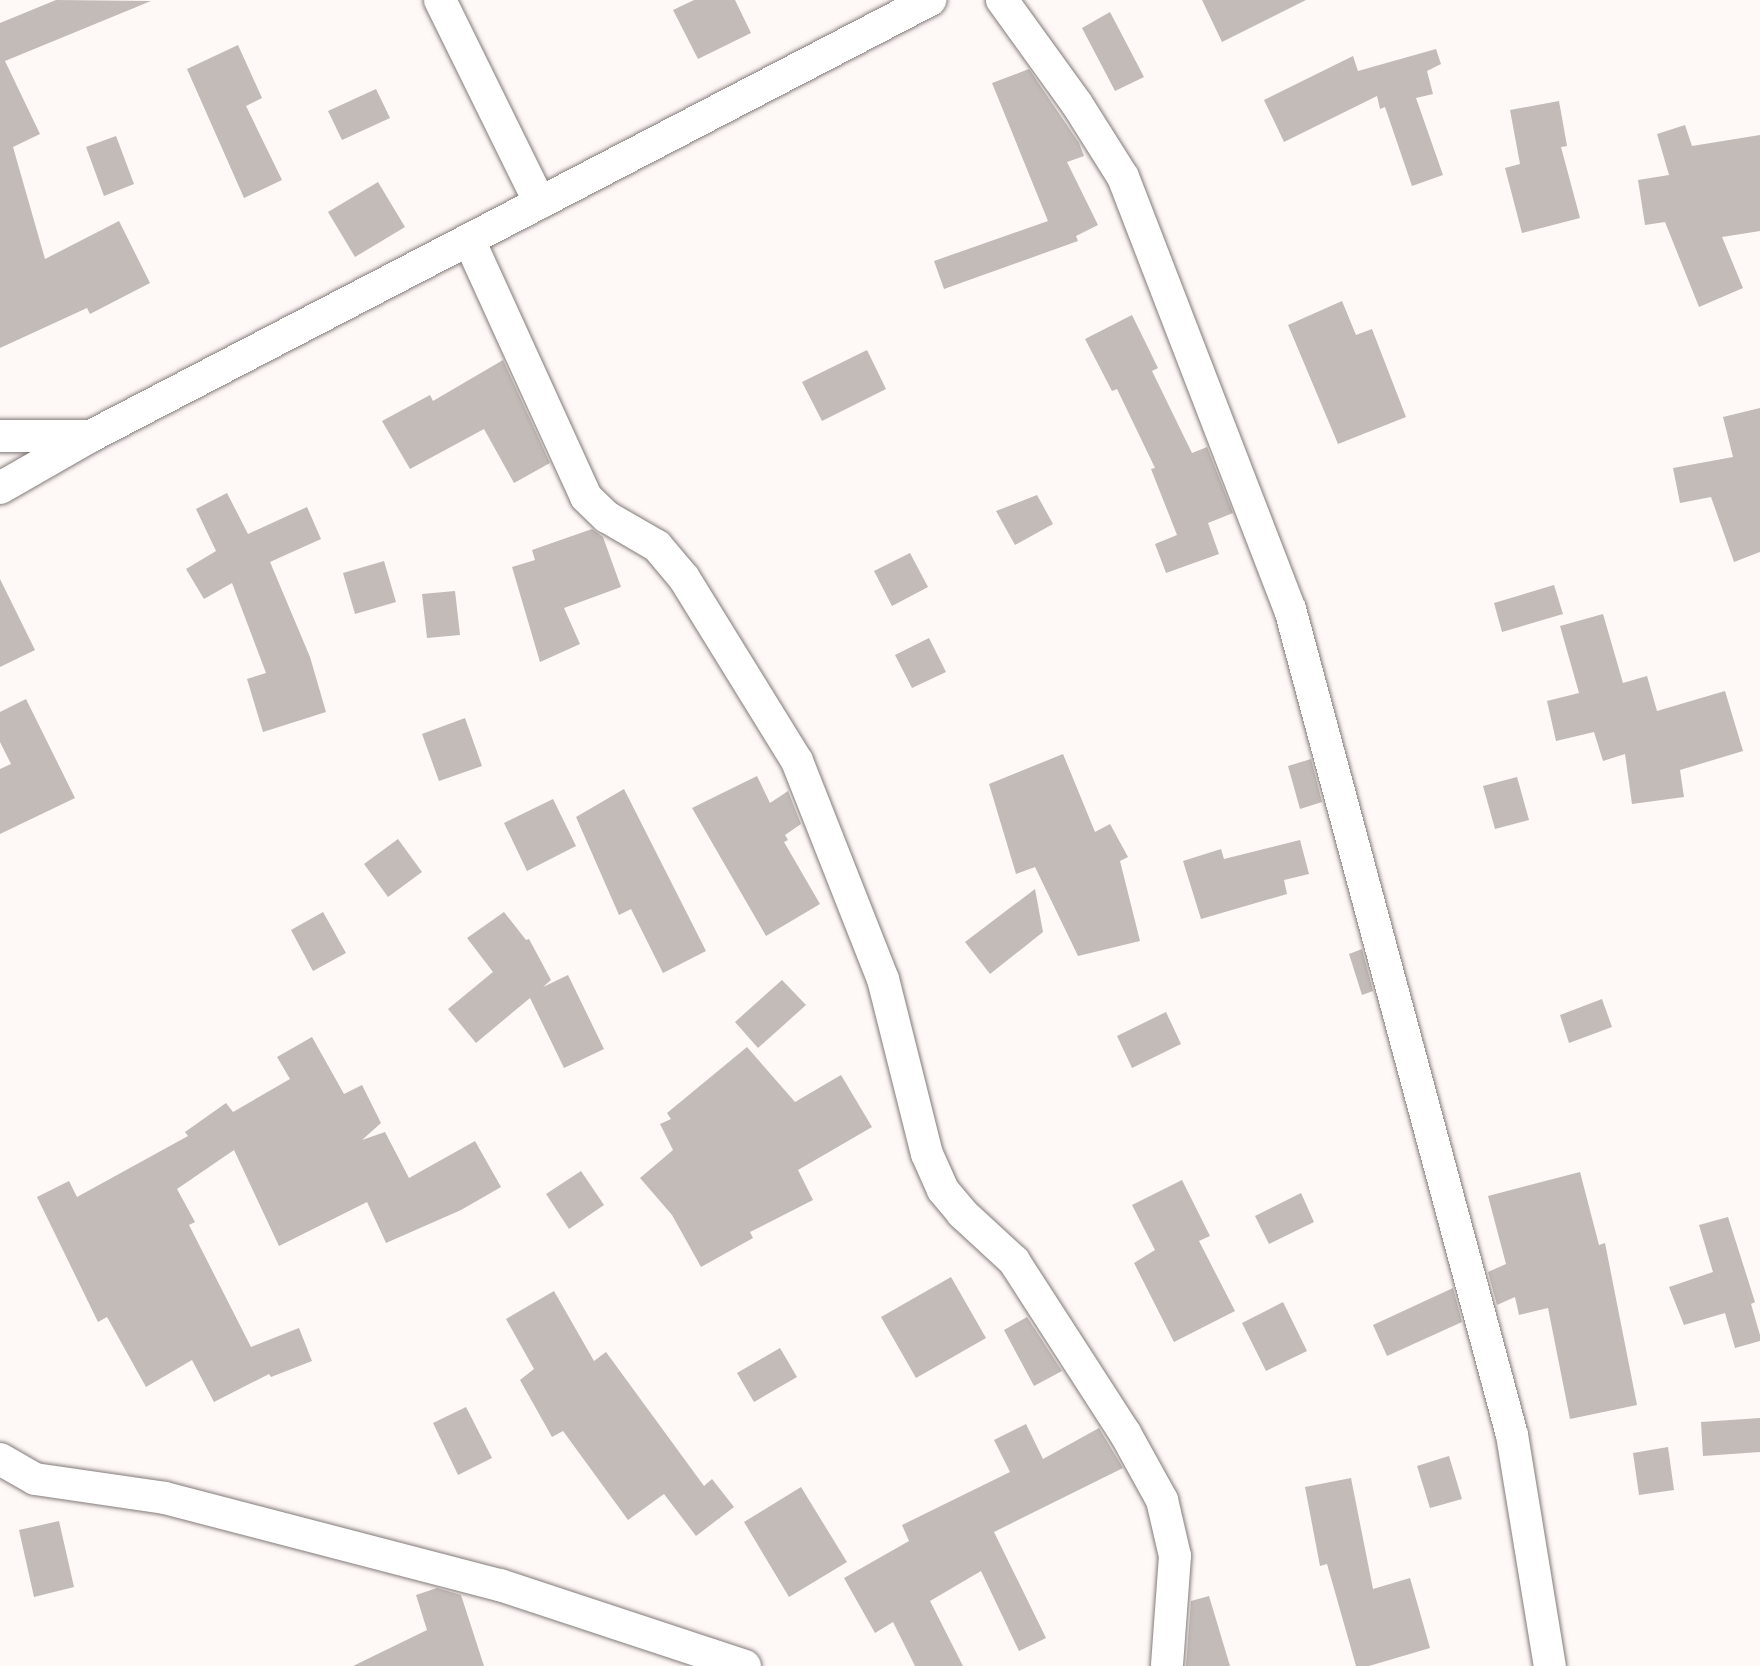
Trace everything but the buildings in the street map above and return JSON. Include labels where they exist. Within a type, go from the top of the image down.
[{"type":"street","points":[[440,0],[540,203]]},
{"type":"street","points":[[0,488],[91,436],[930,0]]},
{"type":"street","points":[[1002,0],[1077,104],[1123,177],[1290,609],[1512,1435],[1550,1666]]},
{"type":"street","points":[[469,240],[586,497],[607,517],[657,546],[684,578],[797,761],[883,979],[927,1154],[943,1190],[962,1213],[1014,1261],[1125,1433],[1162,1500],[1175,1556],[1167,1666]]},
{"type":"street","points":[[0,436],[91,436]]},
{"type":"street","points":[[0,1459],[35,1479],[165,1498],[500,1585],[745,1666]]}]
